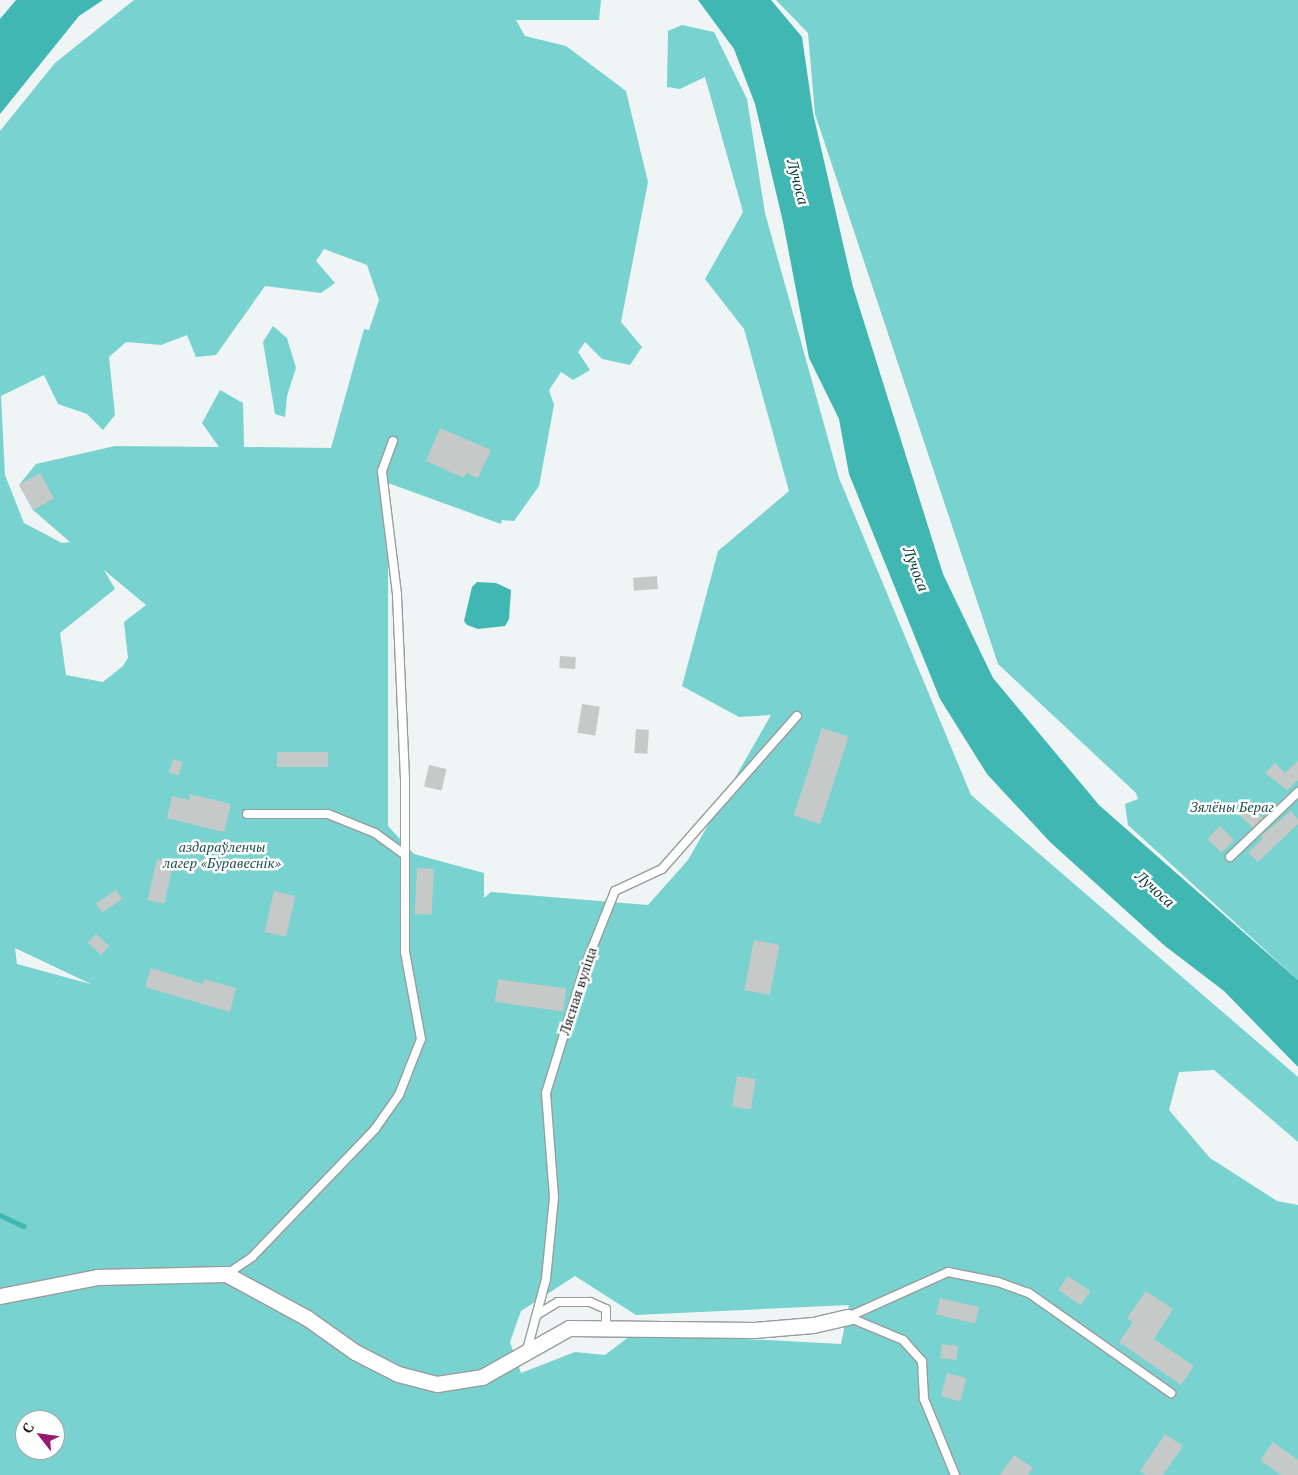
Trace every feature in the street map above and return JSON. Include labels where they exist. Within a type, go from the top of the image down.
[{"type":"street","points":[[0,1296],[98,1277],[226,1274],[307,1318],[355,1352],[398,1374],[437,1384],[482,1377],[526,1354],[569,1328],[606,1326],[754,1330],[813,1325],[848,1317]]},
{"type":"lane","points":[[226,1274],[252,1257],[356,1152],[399,1095],[421,1039],[405,952],[405,855],[397,594],[382,471],[393,441]]},
{"type":"lane","name":"Лясная вуліца","points":[[538,1314],[546,1280],[554,1197],[546,1093],[585,966],[615,892],[662,869],[797,716]]},
{"type":"lane","points":[[1230,857],[1298,792]]},
{"type":"lane","points":[[247,814],[328,814],[375,833],[405,855]]},
{"type":"lane","points":[[848,1317],[948,1272],[998,1282],[1029,1293],[1171,1393]]},
{"type":"lane","points":[[526,1354],[538,1314],[558,1302],[590,1302],[606,1309],[606,1326]]},
{"type":"lane","points":[[848,1317],[903,1340],[922,1361],[924,1399],[955,1475]]},
{"type":"green space","name":"аздараўленчы лагер «Буравеснік»","points":[[134,0],[601,0],[599,20],[516,20],[525,36],[566,46],[626,91],[648,182],[621,322],[642,347],[630,365],[602,359],[585,342],[578,352],[590,370],[573,380],[561,372],[549,390],[554,405],[539,486],[514,521],[502,520],[501,524],[388,483],[388,826],[414,854],[484,873],[484,898],[491,892],[648,905],[688,860],[771,715],[739,717],[682,686],[718,551],[789,491],[744,329],[705,279],[743,212],[705,77],[680,89],[667,87],[668,31],[682,25],[714,32],[747,99],[765,213],[839,478],[971,795],[1298,1077],[1298,1142],[1214,1070],[1179,1072],[1169,1110],[1210,1158],[1277,1201],[1298,1205],[1298,1475],[0,1475],[0,131],[55,63]],"holes":[[[324,249],[367,265],[379,300],[369,330],[364,329],[331,448],[244,447],[243,403],[220,390],[202,423],[219,447],[115,446],[36,464],[19,485],[33,510],[70,542],[62,543],[24,523],[5,475],[1,396],[44,375],[58,404],[87,414],[103,430],[115,415],[109,357],[126,342],[161,345],[187,335],[196,357],[216,355],[265,286],[321,293],[335,283],[316,261]],[[104,570],[146,605],[124,622],[128,658],[123,666],[103,682],[66,675],[60,633],[115,589]],[[15,948],[92,984],[17,964]],[[575,1276],[636,1315],[849,1305],[841,1344],[634,1333],[605,1355],[575,1352],[521,1373],[510,1342],[521,1311]]]},
{"type":"green space","name":"Зялёны Бераг","points":[[776,0],[1298,0],[1298,980],[1128,825],[1125,804],[1138,799],[1136,793],[998,664],[815,114],[808,33]]},
{"type":"green space","points":[[273,326],[287,338],[296,368],[287,396],[285,417],[275,414],[263,342]]},
{"type":"water","points":[[16,0],[103,0],[79,16],[0,114],[0,19]]},
{"type":"water","name":"Лучоса","points":[[698,0],[771,0],[802,37],[813,113],[853,287],[943,574],[993,678],[1099,805],[1298,980],[1298,1067],[1224,991],[1165,946],[1050,842],[987,774],[940,699],[849,474],[839,419],[809,358],[783,222],[755,104],[734,49]]},
{"type":"water","points":[[477,582],[496,583],[511,590],[509,619],[505,626],[478,629],[467,625],[464,621],[472,587]]},
{"type":"building","points":[[440,428],[491,450],[478,478],[466,473],[464,478],[426,461]]},
{"type":"building","points":[[40,473],[54,498],[33,510],[19,485]]},
{"type":"building","points":[[657,576],[658,589],[634,591],[633,578]]},
{"type":"building","points":[[560,656],[576,657],[575,669],[559,668]]},
{"type":"building","points":[[582,704],[600,707],[595,735],[577,733]]},
{"type":"building","points":[[822,728],[849,737],[820,824],[794,815]]},
{"type":"building","points":[[636,729],[649,730],[647,754],[634,753]]},
{"type":"building","points":[[277,752],[328,752],[328,767],[277,767]]},
{"type":"building","points":[[173,759],[183,762],[178,775],[169,772]]},
{"type":"building","points":[[1298,761],[1298,780],[1287,790],[1265,773],[1275,763],[1285,773]]},
{"type":"building","points":[[429,765],[447,769],[442,790],[424,786]]},
{"type":"building","points":[[190,794],[231,804],[224,832],[167,818],[172,796],[189,800]]},
{"type":"building","points":[[1246,802],[1263,818],[1253,828],[1236,812]]},
{"type":"building","points":[[1291,811],[1298,819],[1298,824],[1258,862],[1248,853],[1263,838],[1261,836]]},
{"type":"building","points":[[1220,826],[1234,840],[1221,853],[1207,839]]},
{"type":"building","points":[[157,859],[174,863],[164,904],[148,900]]},
{"type":"building","points":[[417,868],[434,869],[432,915],[415,914]]},
{"type":"building","points":[[116,890],[122,899],[102,913],[96,903]]},
{"type":"building","points":[[274,891],[295,896],[286,937],[265,932]]},
{"type":"building","points":[[96,934],[109,946],[101,955],[88,943]]},
{"type":"building","points":[[754,940],[780,945],[770,995],[744,990]]},
{"type":"building","points":[[151,968],[203,984],[204,979],[236,988],[230,1012],[145,987]]},
{"type":"building","points":[[498,979],[566,989],[563,1011],[495,1002]]},
{"type":"building","points":[[737,1076],[756,1079],[751,1110],[732,1107]]},
{"type":"building","points":[[1068,1276],[1090,1291],[1081,1305],[1058,1290]]},
{"type":"building","points":[[1146,1291],[1173,1309],[1154,1339],[1194,1366],[1181,1385],[1119,1342],[1133,1322],[1127,1318]]},
{"type":"building","points":[[940,1298],[979,1307],[975,1324],[936,1315]]},
{"type":"building","points":[[942,1344],[958,1346],[956,1360],[940,1358]]},
{"type":"building","points":[[947,1373],[966,1378],[960,1401],[941,1396]]},
{"type":"building","points":[[1165,1434],[1183,1446],[1163,1475],[1146,1475],[1140,1471]]},
{"type":"building","points":[[1273,1442],[1298,1460],[1298,1475],[1281,1475],[1260,1460]]},
{"type":"building","points":[[1014,1455],[1033,1468],[1028,1475],[1000,1475]]},
{"type":"waterway","points":[[0,1215],[24,1226]]}]
